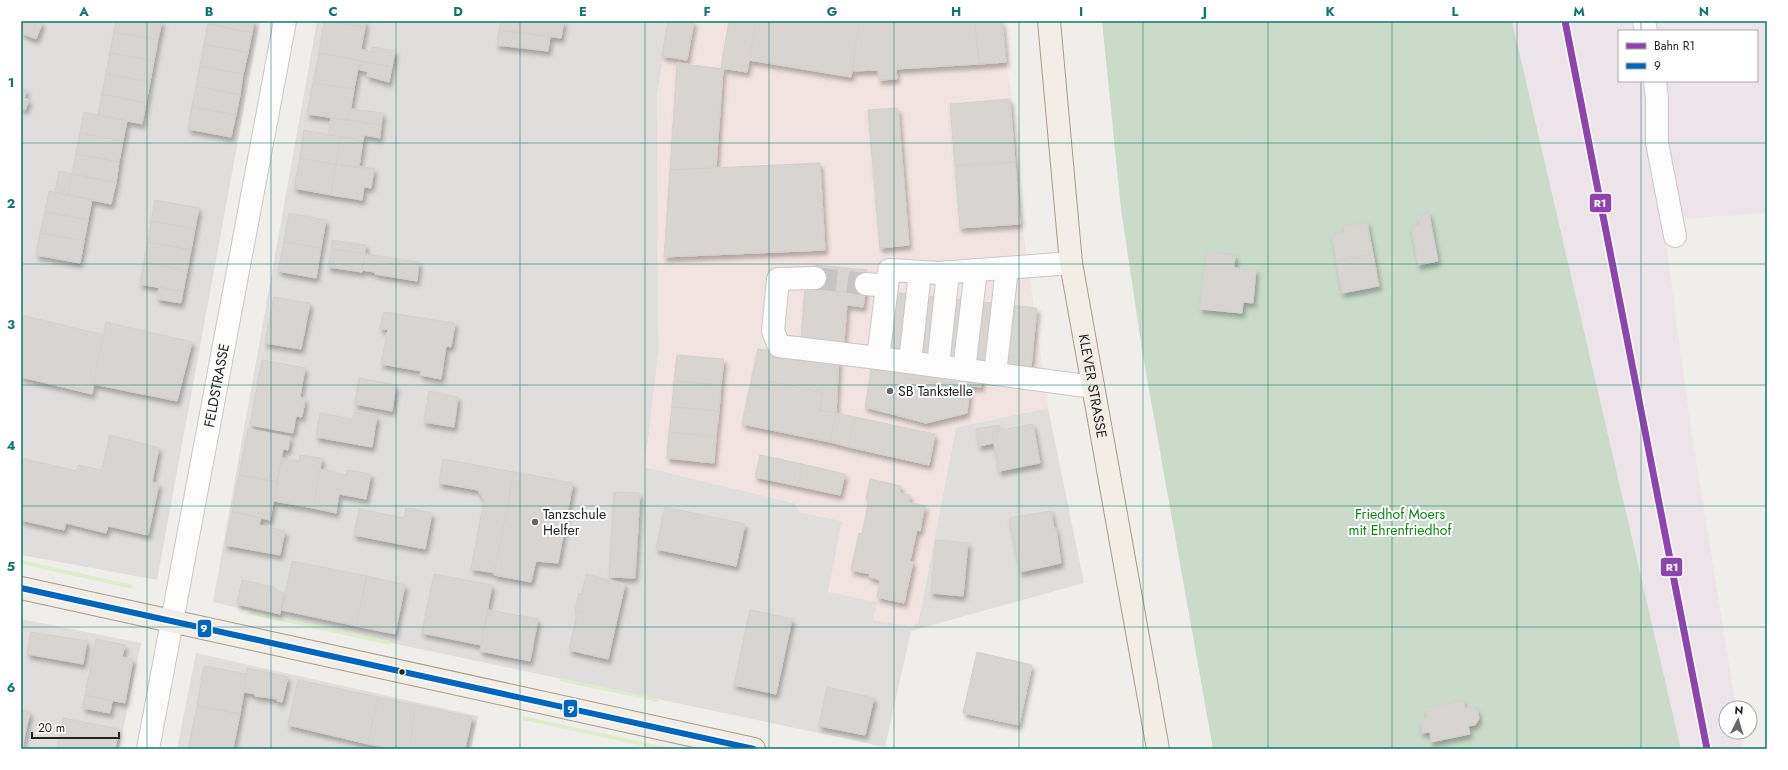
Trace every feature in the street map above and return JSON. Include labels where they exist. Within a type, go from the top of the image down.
[{"type":"main road","name":"KLEVER STRASSE","points":[[1049,21],[1071,263],[1158,749]]},
{"type":"main road","points":[[21,588],[754,749]]},
{"type":"street","name":"FELDSTRASSE","points":[[148,749],[285,21]]},
{"type":"street","points":[[1655,82],[1657,99],[1657,143],[1675,236]]},
{"type":"street","points":[[878,358],[889,270],[948,272],[1071,263]]},
{"type":"street","points":[[995,374],[1007,268]]},
{"type":"street","points":[[964,370],[976,270]]},
{"type":"street","points":[[910,362],[920,272]]},
{"type":"street","points":[[938,366],[948,272]]},
{"type":"street","points":[[815,278],[778,279],[773,331],[779,346],[1093,387]]},
{"type":"street","points":[[866,284],[887,286]]},
{"type":"shaded area","points":[[21,21],[260,21],[157,580],[21,555]]},
{"type":"shaded area","points":[[317,21],[669,21],[658,356],[645,467],[794,503],[800,512],[842,521],[877,602],[911,627],[918,623],[956,427],[1048,408],[1084,583],[911,631],[885,747],[339,632],[213,602]]},
{"type":"shaded area","points":[[669,21],[1002,21],[1006,62],[1012,99],[1023,229],[1048,408],[956,427],[918,623],[911,627],[873,620],[877,602],[828,592],[842,521],[800,512],[794,503],[645,467],[658,356],[657,94]]},
{"type":"shaded area","points":[[1512,21],[1767,21],[1767,213],[1663,220],[1690,422],[1735,700],[1718,700],[1718,740],[1741,740],[1743,749],[1681,749]]},
{"type":"shaded area","points":[[21,619],[141,643],[119,749],[21,749]]},
{"type":"shaded area","points":[[196,653],[478,716],[471,749],[177,749]]},
{"type":"green space","name":"Friedhof Moers mit Ehrenfriedhof","points":[[1102,21],[1512,21],[1681,749],[1213,749],[1143,356],[1121,209]]},
{"type":"green space","points":[[21,560],[133,585],[132,589],[21,564]]},
{"type":"green space","points":[[249,611],[391,641],[390,645],[248,614]]},
{"type":"green space","points":[[560,678],[659,699],[658,702],[559,681]]},
{"type":"green space","points":[[523,716],[675,749],[657,749],[523,720]]},
{"type":"building","points":[[21,21],[41,21],[40,24],[42,24],[36,39],[21,33],[24,27],[21,26]]},
{"type":"building","points":[[116,21],[162,21],[158,40],[114,32]]},
{"type":"building","points":[[209,21],[254,21],[252,33],[208,24]]},
{"type":"building","points":[[324,21],[366,21],[365,27]]},
{"type":"building","points":[[324,21],[365,27],[361,49],[371,52],[372,47],[395,51],[392,67],[319,53]]},
{"type":"building","points":[[501,21],[564,21],[561,38],[499,30]]},
{"type":"building","points":[[668,21],[694,21],[687,60],[662,56]]},
{"type":"building","points":[[729,21],[756,21],[747,72],[721,68]]},
{"type":"building","points":[[756,21],[860,21],[851,77],[749,60]]},
{"type":"building","points":[[860,21],[975,21],[979,64],[896,69],[897,79],[879,80],[878,70],[852,71]]},
{"type":"building","points":[[975,21],[1002,21],[1006,62],[979,64]]},
{"type":"building","points":[[208,24],[252,33],[248,53],[204,44]]},
{"type":"building","points":[[499,30],[550,37],[548,51],[497,45]]},
{"type":"building","points":[[114,32],[158,40],[154,61],[110,53]]},
{"type":"building","points":[[204,44],[248,53],[243,74],[200,66]]},
{"type":"building","points":[[110,53],[154,61],[150,82],[106,74]]},
{"type":"building","points":[[319,53],[392,67],[389,82],[367,76],[368,72],[358,69],[354,89],[313,83]]},
{"type":"building","points":[[677,63],[723,69],[716,168],[670,170]]},
{"type":"building","points":[[200,66],[243,74],[240,95],[196,86]]},
{"type":"building","points":[[106,74],[150,82],[146,103],[102,94]]},
{"type":"building","points":[[313,83],[354,89],[349,120],[307,114]]},
{"type":"building","points":[[196,86],[240,95],[236,115],[192,107]]},
{"type":"building","points":[[21,88],[27,90],[24,98],[29,100],[27,105],[21,103]]},
{"type":"building","points":[[102,94],[146,103],[142,124],[98,115]]},
{"type":"building","points":[[1010,99],[1015,162],[955,166],[950,104]]},
{"type":"building","points":[[21,103],[27,105],[25,110],[21,108]]},
{"type":"building","points":[[192,107],[236,115],[231,137],[188,129]]},
{"type":"building","points":[[898,108],[909,245],[880,248],[868,110]]},
{"type":"building","points":[[351,109],[383,113],[381,125],[349,120]]},
{"type":"building","points":[[84,112],[127,121],[123,141],[80,133]]},
{"type":"building","points":[[331,118],[381,125],[380,138],[364,135],[363,141],[328,134]]},
{"type":"building","points":[[304,130],[341,137],[336,165],[300,158]]},
{"type":"building","points":[[80,133],[123,141],[119,162],[76,154]]},
{"type":"building","points":[[341,137],[363,141],[359,166],[374,169],[336,165]]},
{"type":"building","points":[[76,154],[119,162],[116,183],[72,174]]},
{"type":"building","points":[[300,158],[336,165],[331,195],[294,188]]},
{"type":"building","points":[[1015,162],[1020,224],[960,228],[955,166]]},
{"type":"building","points":[[820,163],[825,250],[664,257],[670,170]]},
{"type":"building","points":[[336,165],[374,169],[371,188],[364,187],[362,200],[331,195]]},
{"type":"building","points":[[59,171],[72,174],[68,195],[55,193]]},
{"type":"building","points":[[72,174],[116,183],[111,204],[68,195]]},
{"type":"building","points":[[49,191],[92,200],[88,220],[45,212]]},
{"type":"building","points":[[155,200],[199,208],[195,229],[151,221]]},
{"type":"building","points":[[45,212],[88,220],[84,241],[40,233]]},
{"type":"building","points":[[289,213],[326,220],[321,248],[284,242]]},
{"type":"building","points":[[1429,213],[1438,261],[1418,265],[1411,226],[1420,225],[1418,215]]},
{"type":"building","points":[[151,221],[195,229],[191,250],[148,242]]},
{"type":"building","points":[[1367,222],[1373,254],[1336,261],[1332,235],[1344,233],[1343,226]]},
{"type":"building","points":[[40,233],[84,241],[80,263],[36,255]]},
{"type":"building","points":[[332,240],[366,245],[365,254],[331,249]]},
{"type":"building","points":[[148,242],[191,250],[187,271],[144,262]]},
{"type":"building","points":[[284,242],[321,248],[316,278],[278,271]]},
{"type":"building","points":[[331,249],[365,254],[362,272],[328,267]]},
{"type":"building","points":[[1206,252],[1235,255],[1234,268],[1256,270],[1253,303],[1243,302],[1242,313],[1200,309]]},
{"type":"building","points":[[365,254],[419,262],[417,281],[375,274],[375,272],[362,270]]},
{"type":"building","points":[[1373,254],[1379,286],[1342,293],[1336,261]]},
{"type":"building","points":[[144,262],[187,271],[183,292],[140,284]]},
{"type":"building","points":[[816,265],[867,270],[865,294],[814,289]]},
{"type":"building","points":[[159,287],[183,292],[181,303],[157,299]]},
{"type":"building","points":[[805,288],[865,294],[863,307],[847,305],[844,342],[801,338]]},
{"type":"building","points":[[880,291],[1037,308],[1031,367],[984,362],[981,387],[906,379],[907,369],[874,350]]},
{"type":"building","points":[[274,297],[310,303],[301,349],[265,343]]},
{"type":"building","points":[[384,312],[455,323],[451,347],[446,346],[441,379],[420,375],[421,371],[381,364],[388,329],[380,329]]},
{"type":"building","points":[[21,315],[104,335],[92,394],[21,377]]},
{"type":"building","points":[[106,322],[192,342],[177,401],[93,384]]},
{"type":"building","points":[[758,349],[839,359],[836,413],[819,410],[823,393],[769,381],[767,389],[750,385]]},
{"type":"building","points":[[677,355],[724,359],[721,385],[674,381]]},
{"type":"building","points":[[262,360],[305,368],[300,397],[305,399],[302,417],[296,416],[293,433],[250,425]]},
{"type":"building","points":[[872,364],[907,369],[906,379],[970,386],[967,413],[926,423],[865,407]]},
{"type":"building","points":[[359,378],[396,385],[392,411],[355,404]]},
{"type":"building","points":[[674,381],[721,385],[719,411],[672,407]]},
{"type":"building","points":[[769,381],[823,393],[819,410],[836,413],[830,442],[742,424],[750,385],[767,389]]},
{"type":"building","points":[[429,391],[458,397],[454,427],[424,422]]},
{"type":"building","points":[[672,407],[719,411],[716,437],[669,432]]},
{"type":"building","points":[[354,412],[377,416],[372,447],[316,437],[320,413],[352,419]]},
{"type":"building","points":[[836,413],[855,417],[849,447],[830,442]]},
{"type":"building","points":[[855,417],[935,434],[929,465],[849,447]]},
{"type":"building","points":[[1033,424],[1040,463],[999,471],[992,432]]},
{"type":"building","points":[[999,425],[1000,431],[992,432],[994,443],[979,446],[976,429]]},
{"type":"building","points":[[248,429],[290,437],[288,450],[283,449],[277,482],[239,475]]},
{"type":"building","points":[[669,432],[716,437],[714,463],[667,458]]},
{"type":"building","points":[[110,435],[159,448],[152,482],[159,484],[148,535],[108,526],[106,533],[66,523],[64,530],[21,520],[21,458],[76,471],[78,465],[102,470]]},
{"type":"building","points":[[300,455],[322,458],[313,508],[274,501],[282,458],[299,461]]},
{"type":"building","points":[[760,455],[802,464],[798,486],[755,477]]},
{"type":"building","points":[[443,459],[514,472],[495,573],[471,569],[484,501],[478,490],[439,483]]},
{"type":"building","points":[[802,464],[845,474],[840,495],[798,486]]},
{"type":"building","points":[[320,469],[346,475],[347,470],[371,474],[366,499],[339,494],[336,513],[313,508]]},
{"type":"building","name":"Tanzschule Helfer","points":[[514,472],[573,483],[558,563],[536,561],[531,582],[494,575]]},
{"type":"building","points":[[239,475],[277,482],[270,520],[232,512]]},
{"type":"building","points":[[870,479],[901,486],[900,493],[910,495],[909,502],[925,506],[920,531],[917,530],[910,561],[913,562],[904,603],[877,597],[880,580],[869,577],[870,574],[851,570],[859,533],[862,534],[869,499],[866,499]]},
{"type":"building","points":[[614,492],[640,493],[635,578],[609,577]]},
{"type":"building","points":[[665,507],[745,524],[736,566],[656,549]]},
{"type":"building","points":[[406,508],[432,513],[425,549],[354,535],[359,509],[404,518]]},
{"type":"building","points":[[1051,511],[1054,529],[1056,528],[1061,563],[1020,572],[1009,518]]},
{"type":"building","points":[[232,512],[261,518],[259,525],[285,531],[280,555],[225,545]]},
{"type":"building","points":[[936,540],[968,543],[963,596],[931,593]]},
{"type":"building","points":[[292,561],[367,576],[356,626],[282,610]]},
{"type":"building","points":[[434,574],[492,585],[481,645],[422,633]]},
{"type":"building","points":[[586,574],[625,584],[608,659],[569,650],[578,611],[575,611],[579,593],[582,594]]},
{"type":"building","points":[[367,576],[405,585],[395,634],[356,626]]},
{"type":"building","points":[[242,580],[274,587],[273,590],[284,593],[280,614],[237,604]]},
{"type":"building","points":[[488,610],[538,619],[530,661],[480,651]]},
{"type":"building","points":[[750,610],[792,619],[776,694],[734,685]]},
{"type":"building","points":[[31,632],[87,641],[83,664],[27,654]]},
{"type":"building","points":[[96,639],[125,645],[122,657],[133,659],[125,703],[85,695]]},
{"type":"building","points":[[977,652],[1032,665],[1019,725],[963,713]]},
{"type":"building","points":[[204,666],[247,674],[240,714],[197,706]]},
{"type":"building","points":[[247,668],[288,677],[282,702],[277,701],[277,699],[255,696],[255,694],[244,692]]},
{"type":"building","points":[[298,680],[378,697],[368,744],[288,725]]},
{"type":"building","points":[[827,687],[874,698],[865,735],[819,726]]},
{"type":"building","points":[[85,695],[112,701],[110,713],[83,708]]},
{"type":"building","points":[[378,697],[415,705],[410,749],[396,749],[368,744]]},
{"type":"building","points":[[1463,700],[1465,708],[1471,706],[1478,711],[1479,719],[1475,725],[1468,726],[1470,734],[1431,742],[1430,732],[1422,733],[1420,719],[1427,718],[1425,708]]},
{"type":"building","points":[[415,705],[472,717],[465,749],[410,749]]},
{"type":"building","points":[[197,706],[240,714],[233,749],[203,749],[189,746]]},
{"type":"building","points":[[21,710],[30,712],[22,749],[21,749]]},
{"type":"building","points":[[63,718],[119,729],[115,749],[57,749]]},
{"type":"tunnel","points":[[815,278],[866,284]]},
{"type":"rail line","name":"R1","points":[[1565,21],[1707,749]]},
{"type":"transit line","name":"9","points":[[21,588],[754,749]]},
{"type":"place","name":"SB Tankstelle","points":[[890,391]]},
{"type":"place","name":"Tanzschule Helfer","points":[[535,522]]}]
